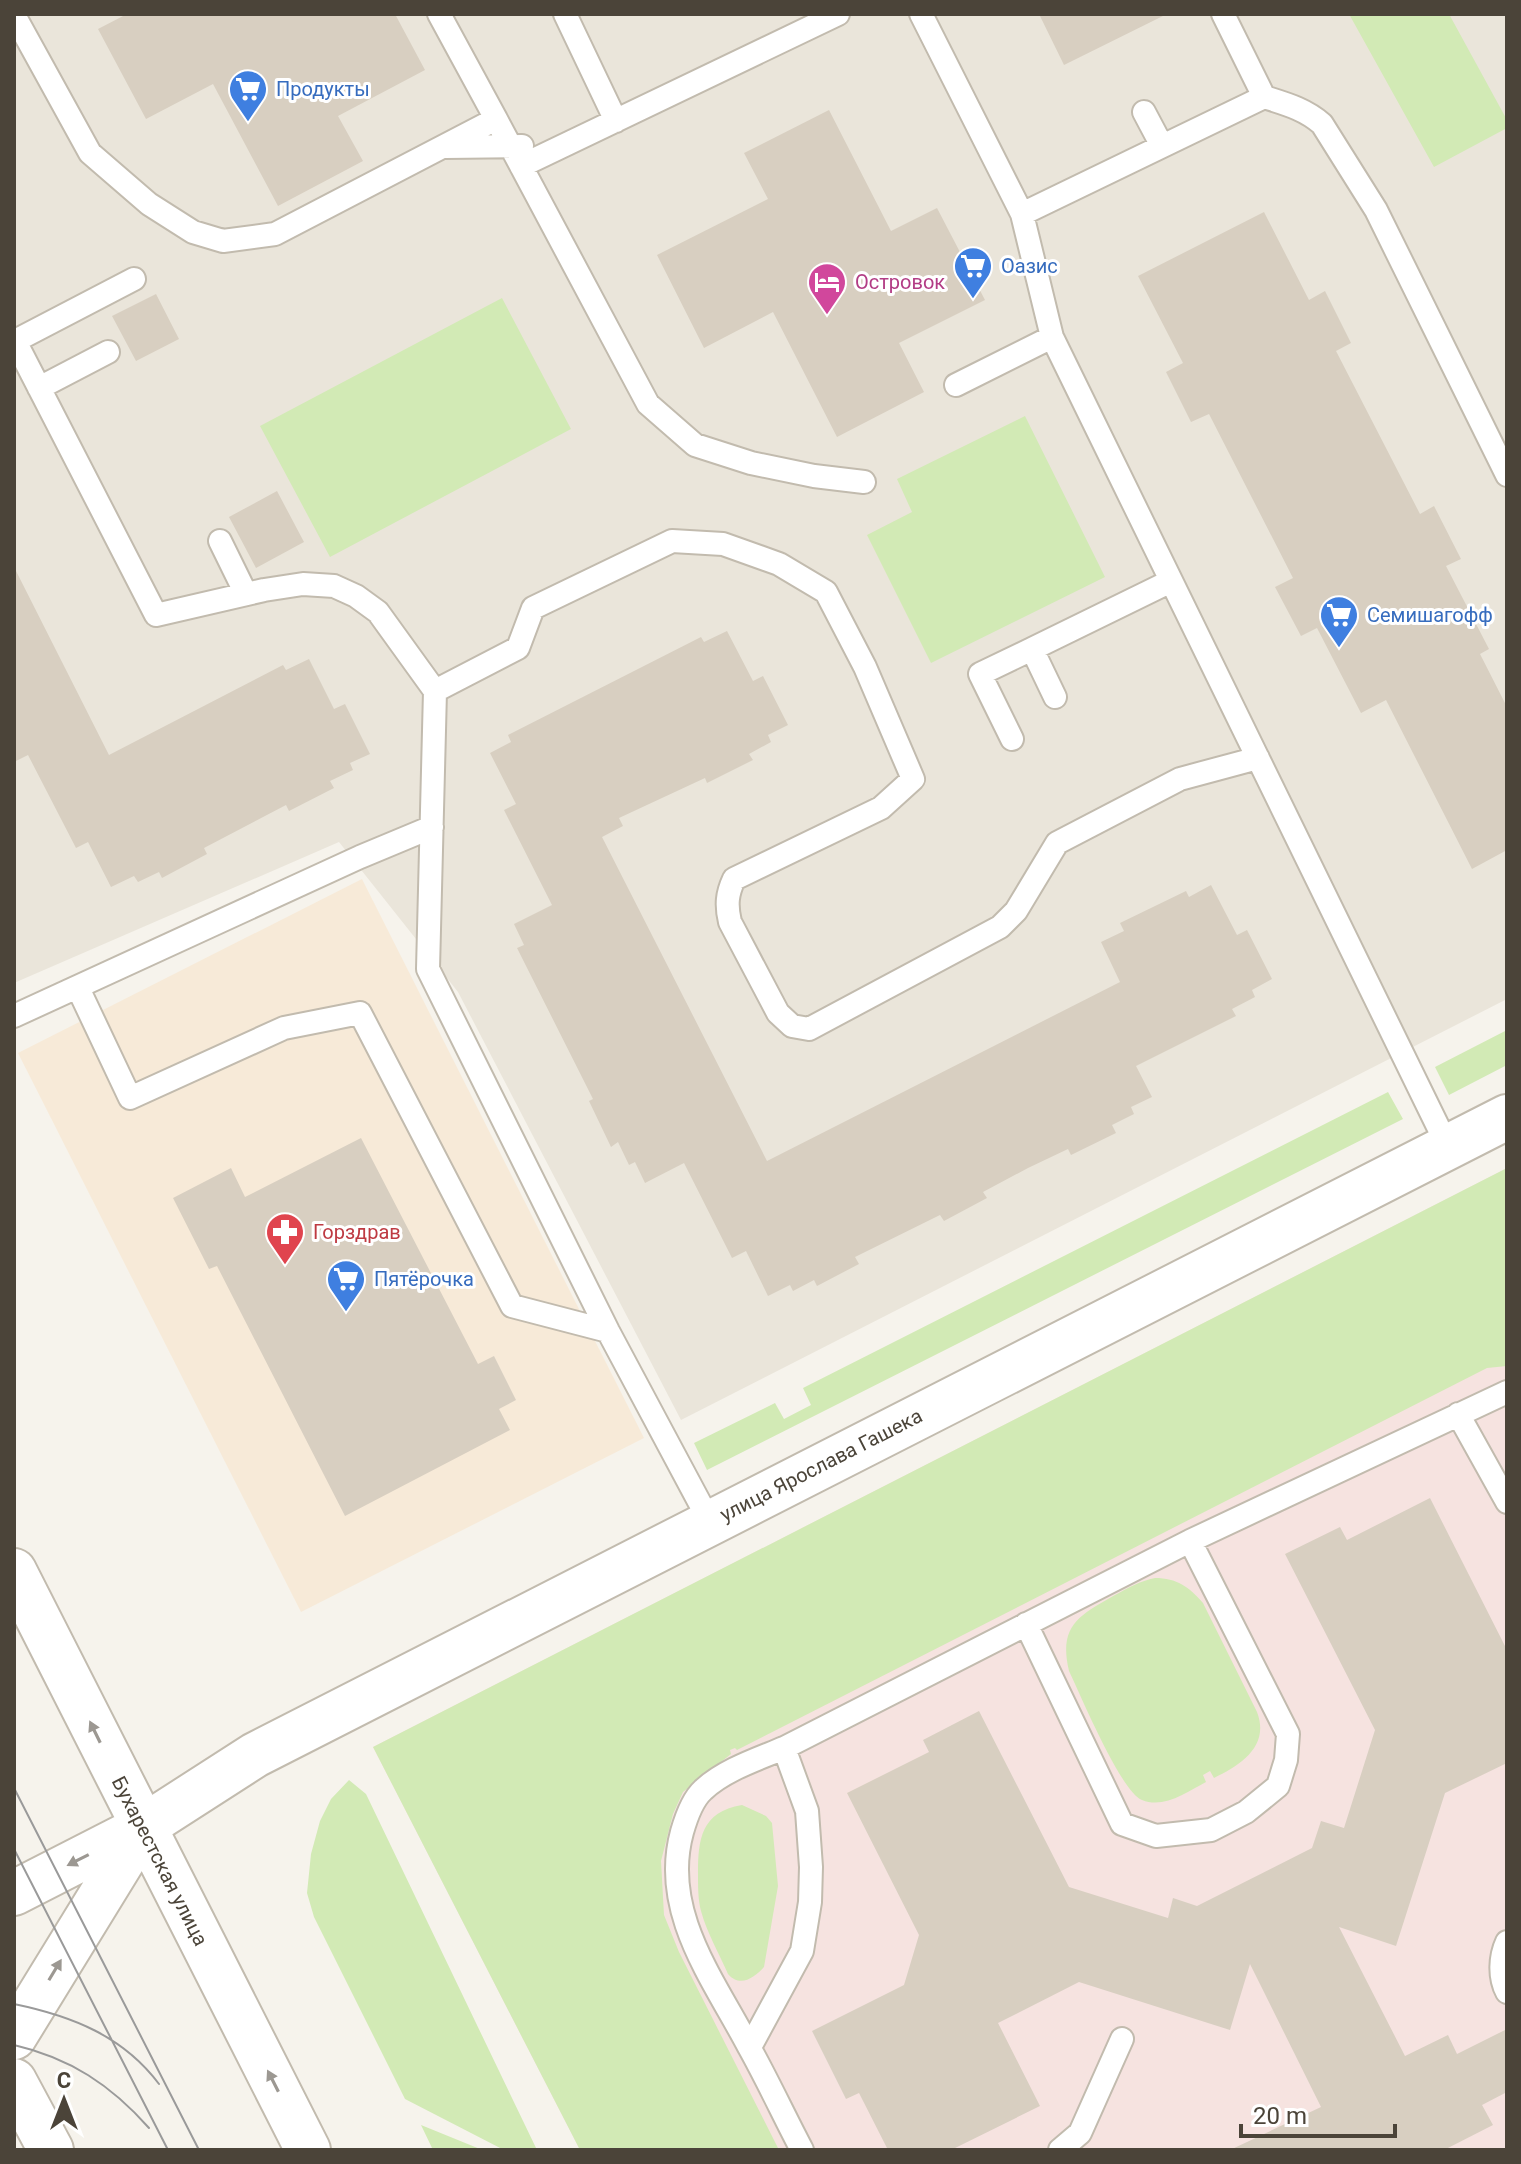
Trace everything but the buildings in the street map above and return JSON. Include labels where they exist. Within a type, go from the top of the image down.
[{"type":"street","name":"улица Ярослава Гашека","points":[[14,1893],[143,1827],[255,1755],[1507,1117]]},
{"type":"street","name":"Бухарестская улица","points":[[14,1571],[308,2150]]},
{"type":"street","name":"улица Ярослава Гашека","points":[[14,2037],[143,1827]]},
{"type":"street","points":[[14,2081],[51,2150]]},
{"type":"lane","points":[[439,14],[648,404],[695,445],[751,463],[864,482]]},
{"type":"lane","points":[[565,14],[616,121]]},
{"type":"lane","points":[[439,147],[516,156],[563,146],[838,14]]},
{"type":"lane","points":[[921,14],[1022,214],[1052,337],[1448,1147]]},
{"type":"lane","points":[[1223,14],[1264,97]]},
{"type":"lane","points":[[14,15],[90,153],[149,204],[193,232],[223,241],[275,234],[496,119]]},
{"type":"lane","points":[[1022,214],[1264,97],[1296,107],[1322,124],[1376,210],[1507,475]]},
{"type":"lane","points":[[1144,112],[1162,146]]},
{"type":"lane","points":[[134,279],[14,340],[156,615],[303,584],[334,586],[356,596],[378,612],[435,691],[428,969],[608,1331],[710,1522]]},
{"type":"lane","points":[[956,385],[1052,337]]},
{"type":"lane","points":[[39,388],[108,352]]},
{"type":"lane","points":[[220,541],[246,594]]},
{"type":"lane","points":[[435,691],[518,648],[533,608],[672,541],[723,544],[779,564],[826,592],[865,667],[913,779],[881,808],[734,879],[728,892],[730,922],[778,1013],[792,1026],[809,1029],[1000,927],[1016,911],[1057,843],[1180,779],[1258,758]]},
{"type":"lane","points":[[1012,739],[980,674],[1171,581]]},
{"type":"lane","points":[[1032,649],[1055,697]]},
{"type":"lane","points":[[14,1016],[432,827]]},
{"type":"lane","points":[[78,988],[130,1098],[284,1028],[360,1013],[512,1306],[608,1331]]},
{"type":"lane","points":[[802,2150],[750,2047],[706,1971],[686,1926],[678,1895],[676,1866],[679,1842],[686,1815],[703,1790],[733,1771],[1190,1541],[1507,1392]]},
{"type":"lane","points":[[1458,1414],[1507,1502]]},
{"type":"lane","points":[[1026,1624],[1122,1824],[1156,1836],[1211,1830],[1246,1812],[1278,1786],[1286,1760],[1288,1734],[1190,1541]]},
{"type":"lane","points":[[750,2047],[802,1951],[810,1902],[807,1811],[784,1748]]},
{"type":"lane","points":[[1507,1942],[1502,1955],[1503,1985],[1507,1992]]},
{"type":"lane","points":[[1060,2150],[1080,2133],[1122,2039]]},
{"type":"shaded area","points":[[14,14],[1507,14],[1507,999],[681,1420],[458,992],[339,842],[14,983]]},
{"type":"shaded area","points":[[362,879],[644,1438],[301,1612],[18,1053]]},
{"type":"shaded area","points":[[1507,1168],[1507,2150],[580,2150],[373,1747]]},
{"type":"green space","points":[[1349,14],[1449,14],[1507,120],[1507,128],[1434,167]]},
{"type":"green space","points":[[502,298],[571,429],[330,557],[260,426]]},
{"type":"green space","points":[[1025,416],[1105,577],[931,663],[867,535],[912,512],[897,479]]},
{"type":"green space","points":[[1507,1030],[1507,1065],[1449,1095],[1435,1067]]},
{"type":"green space","points":[[1388,1092],[1403,1119],[707,1470],[694,1443],[775,1403],[784,1419],[811,1405],[803,1388]]},
{"type":"green space","points":[[1507,1168],[1507,1366],[1487,1368],[737,1750],[730,1750],[731,1754],[683,1792],[673,1814],[661,1861],[664,1915],[679,1952],[779,2150],[580,2150],[373,1747]]},
{"type":"green space","points":[[1155,1578],[1182,1584],[1203,1603],[1257,1712],[1260,1735],[1250,1753],[1234,1767],[1214,1778],[1210,1771],[1203,1775],[1206,1782],[1175,1798],[1150,1802],[1133,1793],[1123,1780],[1069,1671],[1066,1655],[1069,1632],[1082,1616],[1125,1590]]},
{"type":"green space","points":[[349,1780],[366,1794],[537,2150],[504,2150],[405,2099],[314,1917],[307,1893],[311,1854],[320,1821],[331,1799]]},
{"type":"green space","points":[[742,1805],[766,1816],[772,1823],[778,1886],[764,1967],[742,1981],[728,1974],[706,1927],[699,1902],[698,1874],[701,1839],[710,1821],[728,1809]]},
{"type":"green space","points":[[421,2125],[480,2149],[483,2150],[433,2150]]},
{"type":"tram line","points":[[14,1788],[199,2150]]},
{"type":"tram line","points":[[14,1817],[14,1854]]},
{"type":"tram line","points":[[14,1849],[168,2150]]},
{"type":"tram line","points":[[14,2004],[95,2030],[129,2053],[159,2084]]},
{"type":"tram line","points":[[14,2045],[53,2057],[88,2075],[120,2099],[149,2128]]},
{"type":"place","name":"Продукты","points":[[248,123]]},
{"type":"place","name":"Оазис","points":[[973,300]]},
{"type":"place","name":"Островок","points":[[827,316]]},
{"type":"place","name":"Семишагофф","points":[[1339,649]]},
{"type":"place","name":"Горздрав","points":[[285,1266]]},
{"type":"place","name":"Пятёрочка","points":[[346,1313]]}]
